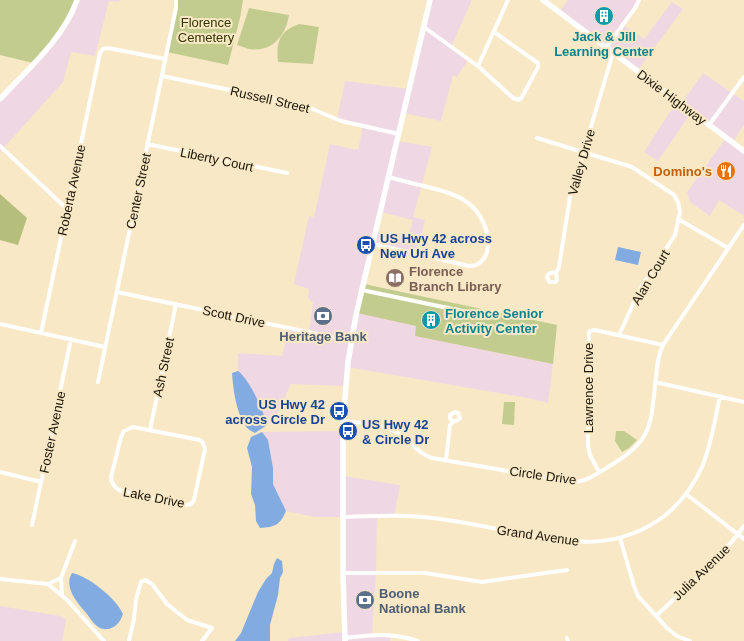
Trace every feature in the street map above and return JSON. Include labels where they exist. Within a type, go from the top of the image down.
[{"type":"main road","points":[[1,97],[59,35],[77,0]]},
{"type":"main road","points":[[345,639],[343,573],[343,421],[345,386],[351,341],[362,290],[430,0]]},
{"type":"main road","name":"Dixie Highway","points":[[543,0],[744,151]]},
{"type":"street","name":"Center Street","points":[[98,382],[176,8],[176,0]]},
{"type":"street","points":[[478,66],[508,0]]},
{"type":"street","points":[[606,48],[635,8],[638,0]]},
{"type":"street","points":[[424,27],[478,66],[513,98],[519,100],[538,67],[538,63],[494,32]]},
{"type":"street","name":"Roberta Avenue","points":[[41,333],[100,53],[103,49],[108,48],[165,59]]},
{"type":"street","name":"Valley Drive","points":[[556,273],[559,267],[570,197],[613,53]]},
{"type":"street","name":"Russell Street","points":[[162,76],[303,106],[341,120],[399,134]]},
{"type":"street","points":[[708,125],[744,77]]},
{"type":"street","name":"Alan Court","points":[[537,138],[632,167],[671,193],[677,199],[680,212],[673,239],[641,287],[619,335]]},
{"type":"street","name":"Liberty Court","points":[[147,144],[288,173]]},
{"type":"street","points":[[0,146],[67,208]]},
{"type":"street","points":[[373,244],[469,266],[475,266],[481,263],[487,252],[488,239],[485,226],[478,212],[468,202],[450,192],[389,178]]},
{"type":"street","points":[[678,219],[728,248]]},
{"type":"street","name":"Circle Drive","points":[[343,421],[384,427],[392,430],[402,436],[415,449],[432,458],[446,459],[572,482],[583,481],[630,453],[644,438],[651,420],[658,358],[663,345],[744,225]]},
{"type":"street","points":[[362,290],[486,316]]},
{"type":"street","name":"Scott Drive","points":[[117,292],[351,341]]},
{"type":"street","name":"Ash Street","points":[[150,430],[176,304]]},
{"type":"street","points":[[0,324],[105,347]]},
{"type":"street","name":"Lawrence Drive","points":[[599,472],[590,455],[588,446],[588,336],[590,331],[595,330],[619,335]]},
{"type":"street","points":[[619,335],[663,345]]},
{"type":"street","name":"Foster Avenue","points":[[32,525],[71,339]]},
{"type":"street","points":[[655,382],[744,402]]},
{"type":"street","name":"Grand Avenue","points":[[343,517],[426,517],[572,542],[598,542],[620,538],[657,521],[672,509],[686,494],[706,457],[720,396]]},
{"type":"street","points":[[446,459],[450,425],[453,422]]},
{"type":"street","name":"Lake Drive","points":[[133,427],[150,430],[200,440],[203,443],[205,449],[194,500],[191,504],[186,505],[120,491],[113,485],[111,476],[122,434],[127,429],[133,427]]},
{"type":"street","points":[[0,472],[41,482]]},
{"type":"street","points":[[686,494],[744,539]]},
{"type":"street","name":"Julia Avenue","points":[[656,616],[717,557],[744,526]]},
{"type":"street","points":[[620,538],[636,591],[642,600],[672,632],[677,636],[690,641]]},
{"type":"street","points":[[62,594],[62,578],[75,541]]},
{"type":"street","points":[[343,573],[425,574],[482,582],[567,570]]},
{"type":"street","points":[[0,579],[48,584],[62,578]]},
{"type":"street","points":[[129,641],[134,619],[137,594],[141,582],[145,580],[150,582],[167,604],[187,620],[212,628],[202,641]]},
{"type":"street","points":[[48,584],[62,594],[104,641]]},
{"type":"street","points":[[345,639],[390,634],[403,636],[418,641]]},
{"type":"shaded area","points":[[77,0],[120,0],[119,2],[109,1],[95,56],[71,52],[63,82],[0,152],[0,99],[52,43]]},
{"type":"shaded area","points":[[430,0],[472,0],[451,47],[468,60],[457,77],[453,75],[441,121],[404,113],[398,141],[432,147],[413,217],[425,220],[416,254],[373,244],[357,313],[416,326],[415,336],[553,364],[548,403],[533,399],[347,367],[345,386],[291,384],[275,419],[263,428],[238,371],[238,353],[282,356],[289,328],[309,332],[313,303],[308,298],[309,289],[294,284],[309,216],[314,217],[330,144],[358,150],[363,126],[337,119],[345,81],[410,89]],"holes":[[[381,212],[413,220],[408,237],[376,231]]]},
{"type":"shaded area","points":[[568,0],[638,0],[623,25],[644,39],[672,2],[683,9],[637,71],[559,12]]},
{"type":"shaded area","points":[[703,73],[744,101],[744,125],[732,143],[744,151],[744,216],[719,200],[710,216],[690,202],[687,192],[726,138],[691,113],[658,161],[644,152],[677,101],[681,104]]},
{"type":"shaded area","points":[[343,431],[343,476],[400,485],[394,516],[377,516],[376,573],[372,635],[390,634],[390,641],[288,641],[289,638],[344,632],[343,517],[315,517],[286,511],[273,484],[273,468],[268,440],[262,432]]},
{"type":"shaded area","points":[[0,606],[60,616],[66,620],[62,641],[0,641]]},
{"type":"green space","points":[[0,0],[77,0],[67,22],[33,63],[0,55]]},
{"type":"green space","name":"Florence Cemetery","points":[[176,0],[243,0],[228,65],[167,52]]},
{"type":"green space","points":[[249,8],[289,15],[285,29],[281,36],[265,48],[257,50],[237,45]]},
{"type":"green space","points":[[299,24],[319,27],[313,64],[278,62],[278,43],[280,38],[287,30]]},
{"type":"green space","points":[[0,194],[27,218],[18,245],[0,240]]},
{"type":"green space","points":[[364,284],[557,325],[553,364],[415,336],[416,326],[357,313]]},
{"type":"green space","points":[[504,402],[515,402],[514,425],[502,424]]},
{"type":"green space","points":[[616,431],[624,431],[637,440],[629,448],[622,452],[615,441]]},
{"type":"water","points":[[618,247],[641,252],[638,265],[615,260]]},
{"type":"water","points":[[238,371],[247,381],[256,396],[267,425],[255,433],[249,430],[246,426],[237,407],[232,373]]},
{"type":"water","points":[[262,432],[268,440],[273,468],[273,484],[286,511],[282,519],[273,526],[260,528],[256,521],[255,505],[251,494],[252,467],[247,448],[251,437]]},
{"type":"water","points":[[277,558],[282,561],[283,572],[280,578],[278,595],[270,625],[270,641],[235,641],[241,633],[258,592],[266,579],[272,573]]},
{"type":"water","points":[[72,573],[86,578],[114,601],[123,614],[117,624],[112,628],[103,629],[93,622],[70,590],[69,584]]},
{"type":"place","name":"Jack & Jill Learning Center","points":[[604,16]]},
{"type":"place","name":"Domino's","points":[[726,171]]},
{"type":"place","name":"US Hwy 42 across New Uri Ave","points":[[366,245]]},
{"type":"place","name":"Florence Branch Library","points":[[395,278]]},
{"type":"place","name":"Heritage Bank","points":[[323,316]]},
{"type":"place","name":"Florence Senior Activity Center","points":[[431,320]]},
{"type":"place","name":"US Hwy 42 across Circle Dr","points":[[339,411]]},
{"type":"place","name":"US Hwy 42 & Circle Dr","points":[[348,431]]},
{"type":"place","name":"Boone National Bank","points":[[365,600]]}]
